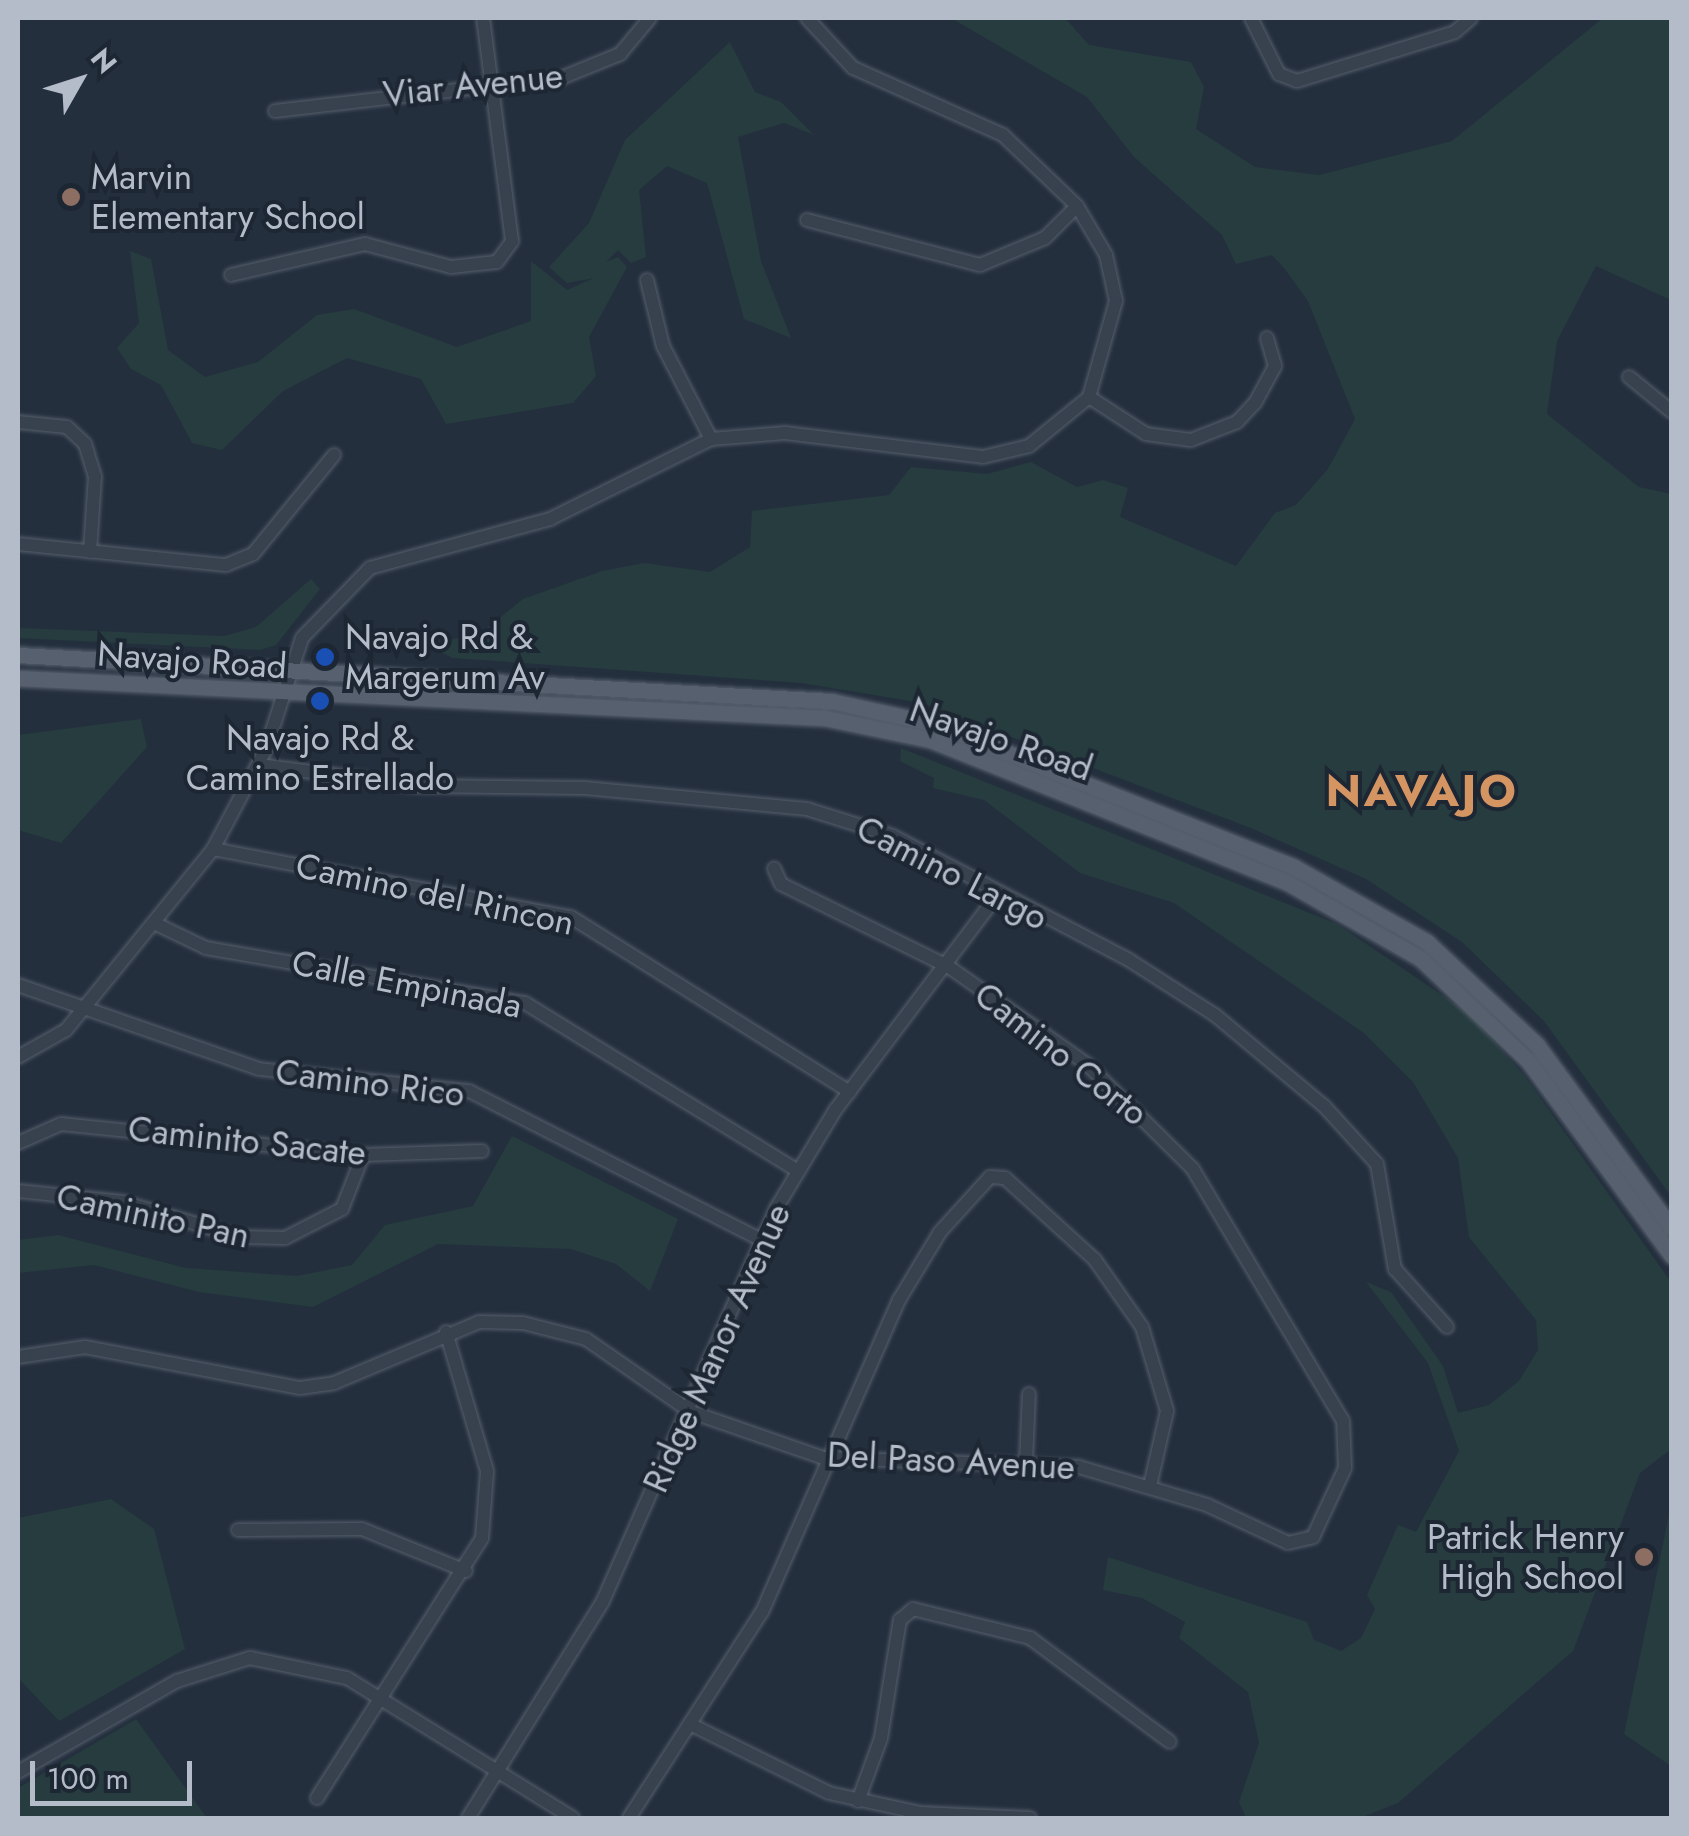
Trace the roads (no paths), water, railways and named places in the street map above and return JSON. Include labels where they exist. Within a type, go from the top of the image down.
[{"type":"main road","name":"Navajo Road","points":[[18,656],[284,674],[831,701],[935,724],[1294,867],[1426,942],[1536,1045],[1672,1229]]},
{"type":"main road","points":[[130,664],[130,687]]},
{"type":"main road","name":"Navajo Road","points":[[18,678],[282,697],[826,718],[931,740],[1288,882],[1421,959],[1530,1062],[1672,1256]]},
{"type":"street","points":[[231,275],[365,244],[450,267],[497,262],[510,248],[483,18]]},
{"type":"street","name":"Viar Avenue","points":[[275,111],[489,89],[594,68],[650,18]]},
{"type":"street","points":[[18,1057],[66,1030],[156,924],[213,849],[260,765],[282,697],[284,674],[326,603],[370,568],[550,519],[712,439],[785,433],[984,458],[1029,446],[1089,397],[1116,301],[1106,255],[1077,206],[1003,134],[853,68],[807,18]]},
{"type":"street","points":[[1252,18],[1280,74],[1319,75],[1456,32],[1471,18]]},
{"type":"street","points":[[807,220],[980,265],[1016,256],[1077,206]]},
{"type":"street","points":[[647,280],[662,346],[712,439]]},
{"type":"street","points":[[1089,397],[1146,434],[1191,440],[1236,422],[1255,403],[1276,366],[1267,338]]},
{"type":"street","points":[[1629,377],[1672,412]]},
{"type":"street","points":[[18,422],[66,428],[85,444],[95,476],[90,552]]},
{"type":"street","points":[[18,544],[226,565],[253,554],[334,455]]},
{"type":"street","name":"Camino Largo","points":[[260,765],[417,786],[585,788],[806,810],[893,836],[996,896],[1128,960],[1216,1015],[1324,1106],[1378,1164],[1395,1269],[1447,1327]]},
{"type":"street","name":"Camino del Rincon","points":[[213,849],[570,917],[850,1092]]},
{"type":"street","name":"Camino Corto","points":[[774,868],[780,884],[948,967],[1140,1110],[1215,1202],[1342,1421],[1345,1468],[1318,1532]]},
{"type":"street","name":"Ridge Manor Avenue","points":[[468,1818],[602,1603],[798,1171],[850,1092],[948,967],[996,896]]},
{"type":"street","name":"Calle Empinada","points":[[156,924],[206,948],[524,1003],[798,1171]]},
{"type":"street","name":"Camino Rico","points":[[18,985],[259,1070],[470,1091],[764,1241]]},
{"type":"street","name":"Caminito Sacate","points":[[18,1143],[61,1124],[363,1156],[482,1151]]},
{"type":"street","name":"Caminito Pan","points":[[18,1191],[123,1202],[240,1237],[285,1238],[342,1209],[363,1156]]},
{"type":"street","points":[[629,1818],[762,1612],[824,1458],[940,1232],[980,1182],[997,1176],[1095,1260],[1142,1327],[1167,1411],[1150,1486]]},
{"type":"street","name":"Del Paso Avenue","points":[[18,1357],[84,1347],[300,1388],[368,1371],[446,1332],[523,1323],[586,1339],[691,1412],[824,1458],[1026,1462],[1150,1486],[1288,1543],[1318,1532]]},
{"type":"street","points":[[316,1798],[386,1700],[466,1571],[482,1538],[487,1471],[446,1332]]},
{"type":"street","points":[[1026,1462],[1029,1394]]},
{"type":"street","points":[[238,1530],[362,1529],[466,1571]]},
{"type":"street","points":[[858,1801],[881,1738],[900,1620],[913,1609],[1030,1638],[1170,1742]]},
{"type":"street","points":[[18,1772],[177,1681],[250,1658],[347,1678],[573,1818]]},
{"type":"street","points":[[690,1724],[858,1801],[1030,1818]]},
{"type":"place","name":"Marvin Elementary School","points":[[71,197]]},
{"type":"place","name":"Navajo Rd & Margerum Av","points":[[325,657]]},
{"type":"place","name":"Navajo Rd & Camino Estrellado","points":[[320,701]]},
{"type":"place","name":"Patrick Henry High School","points":[[1644,1557]]},
{"type":"district","name":"NAVAJO","points":[[1422,791]]}]
